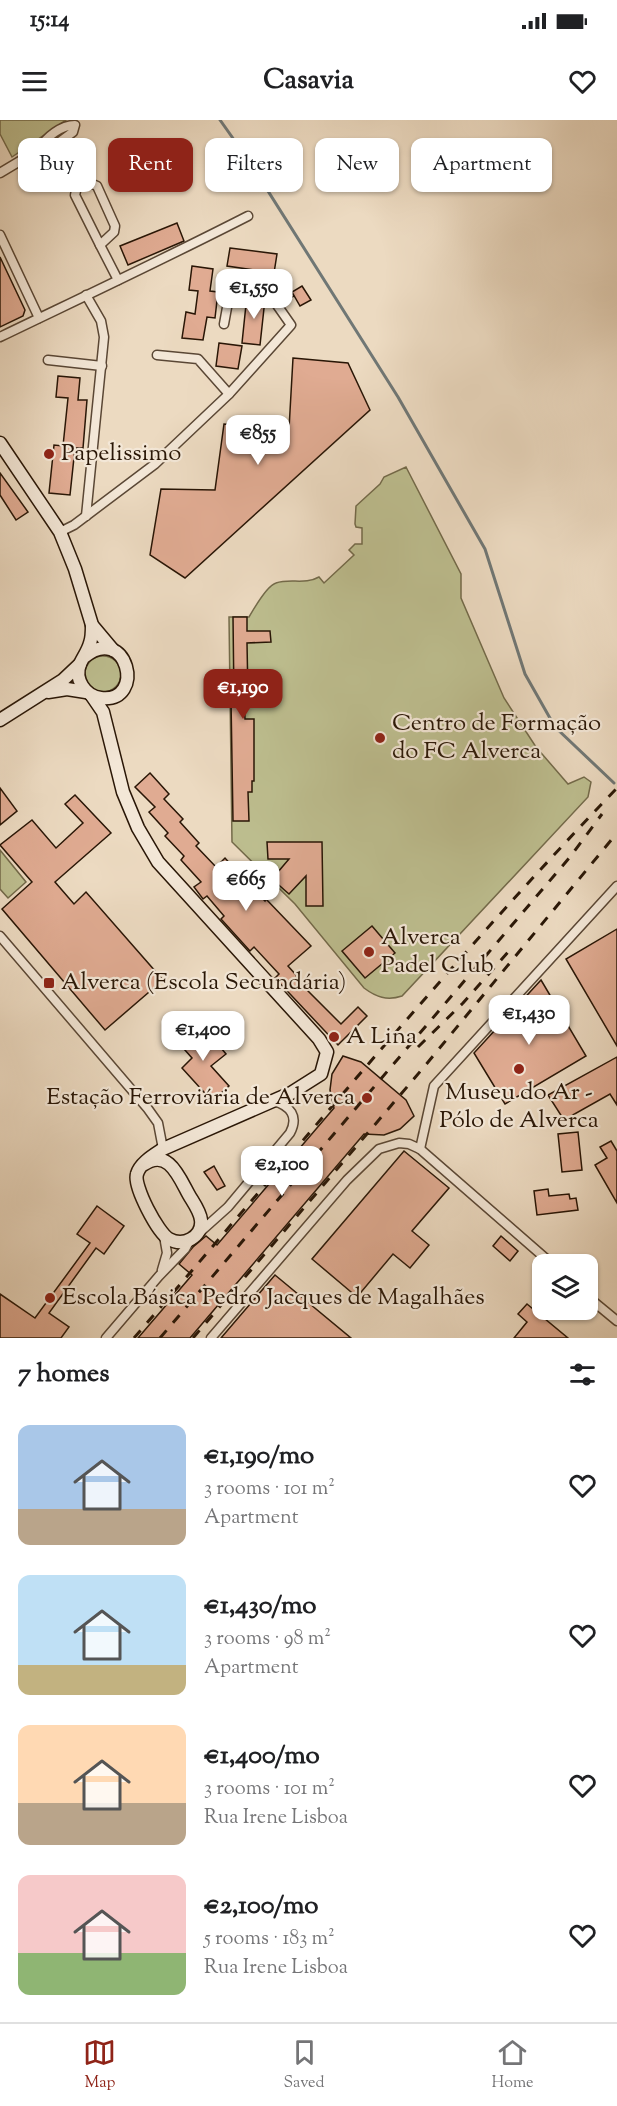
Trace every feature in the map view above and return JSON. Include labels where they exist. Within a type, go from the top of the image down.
[{"type":"street","points":[[0,173],[18,162]]},
{"type":"street","points":[[100,245],[114,232],[115,226],[97,186],[88,182],[77,188],[75,195],[100,245],[118,280]]},
{"type":"street","points":[[0,337],[248,216]]},
{"type":"street","points":[[0,235],[39,318]]},
{"type":"street","points":[[60,532],[74,525],[144,473],[230,394],[291,325],[263,285],[232,280],[224,324]]},
{"type":"street","points":[[86,295],[101,321],[104,337],[86,516]]},
{"type":"street","points":[[157,355],[198,359],[230,394]]},
{"type":"street","points":[[48,360],[102,366]]},
{"type":"street","points":[[0,443],[60,532],[76,571],[92,625],[90,647],[70,674],[0,720]]},
{"type":"street","points":[[44,693],[67,689],[99,698],[119,693],[127,681],[128,674],[124,660],[92,625]]},
{"type":"street","points":[[113,650],[98,649],[82,660],[78,678],[103,712],[123,792],[138,828],[158,862],[319,1039],[327,1052],[321,1074],[291,1093],[163,1149],[143,1165],[137,1173],[137,1187],[164,1236],[167,1253],[159,1276]]},
{"type":"street","points":[[420,1149],[434,1086],[617,886]]},
{"type":"street","points":[[0,936],[148,1109],[158,1123],[163,1149],[200,1216],[201,1225],[185,1249],[106,1338]]},
{"type":"street","points":[[164,1236],[177,1242],[192,1238],[228,1207],[290,1133],[294,1121],[291,1111],[287,1105],[274,1101]]},
{"type":"street","points":[[211,1338],[341,1186],[379,1149],[399,1143],[420,1149],[541,1254]]},
{"type":"street","points":[[143,1165],[160,1160],[169,1164],[175,1171]]},
{"type":"street","points":[[598,1305],[617,1321]]},
{"type":"green space","points":[[0,120],[66,120],[40,138],[18,138],[18,153],[12,157],[0,134]]},
{"type":"green space","name":"Centro de Formação do FC Alverca","points":[[406,467],[461,574],[461,598],[504,698],[536,747],[568,784],[584,777],[591,782],[588,797],[402,996],[387,998],[377,996],[364,988],[295,904],[232,842],[229,617],[249,617],[264,593],[276,583],[308,581],[319,577],[324,583],[354,555],[349,550],[355,544],[362,544],[362,528],[356,527],[355,524],[356,506],[380,484],[384,477]]},
{"type":"green space","points":[[103,656],[116,661],[121,674],[116,687],[103,692],[90,687],[85,674],[90,661]]},
{"type":"green space","points":[[0,850],[26,882],[8,898],[0,889]]},
{"type":"building","points":[[177,223],[184,241],[128,265],[120,246]]},
{"type":"building","points":[[230,248],[277,254],[274,273],[227,266]]},
{"type":"building","points":[[0,257],[25,310],[23,316],[0,327]]},
{"type":"building","points":[[192,266],[213,269],[210,291],[218,292],[215,318],[207,317],[203,340],[182,338],[186,312],[195,314],[198,291],[189,290]]},
{"type":"building","points":[[284,279],[294,296],[285,301],[276,287],[276,283]]},
{"type":"building","points":[[302,286],[311,300],[300,306],[292,292]]},
{"type":"building","points":[[247,295],[263,296],[265,299],[260,345],[242,343]]},
{"type":"building","points":[[219,343],[242,346],[238,369],[216,366]]},
{"type":"building","points":[[293,358],[348,363],[370,410],[185,578],[150,555],[161,489],[215,490],[224,424],[289,429]]},
{"type":"building","points":[[58,376],[80,378],[78,400],[87,400],[83,448],[75,448],[70,495],[49,493],[54,445],[63,446],[68,398],[56,397]]},
{"type":"building","points":[[0,473],[28,512],[16,520],[0,495]]},
{"type":"building","points":[[233,617],[247,617],[247,631],[270,631],[271,642],[247,643],[248,696],[244,696],[245,719],[254,719],[254,781],[252,781],[252,792],[248,792],[249,821],[233,821],[231,700],[234,700]]},
{"type":"building","points":[[150,773],[169,794],[164,799],[183,819],[180,822],[199,843],[196,846],[216,867],[225,858],[311,946],[288,966],[297,976],[295,978],[341,1024],[358,1007],[367,1016],[338,1045],[275,978],[279,974],[254,947],[250,951],[221,919],[224,916],[207,896],[203,899],[194,887],[201,882],[181,860],[184,856],[165,836],[168,833],[149,812],[155,807],[135,787]]},
{"type":"building","points":[[0,788],[17,811],[0,825]]},
{"type":"building","points":[[75,795],[111,833],[55,882],[74,904],[86,892],[163,980],[105,1030],[2,909],[32,882],[0,845],[32,820],[56,848],[83,823],[65,804]]},
{"type":"building","points":[[267,842],[322,842],[323,906],[306,906],[306,876],[289,894],[272,879],[289,859],[268,859]]},
{"type":"building","name":"Alverca Padel Club","points":[[372,926],[395,953],[365,978],[342,951]]},
{"type":"building","points":[[617,929],[617,1046],[566,959]]},
{"type":"building","points":[[541,980],[586,1056],[505,1104],[474,1053]]},
{"type":"building","points":[[178,1025],[193,1043],[207,1031],[226,1054],[211,1066],[229,1086],[212,1101],[182,1068],[192,1058],[169,1032]]},
{"type":"building","points":[[343,1056],[361,1062],[406,1100],[414,1116],[400,1129],[384,1135],[364,1134],[190,1338],[138,1338],[192,1275],[179,1264],[193,1247],[206,1236],[217,1245],[334,1108],[330,1090],[332,1074]]},
{"type":"building","points":[[617,1057],[617,1105],[610,1094],[564,1120],[548,1095]]},
{"type":"building","points":[[578,1132],[582,1170],[562,1172],[558,1134]]},
{"type":"building","points":[[611,1141],[617,1151],[617,1203],[595,1165],[607,1158],[600,1147]]},
{"type":"building","points":[[404,1151],[449,1188],[412,1231],[429,1245],[410,1268],[393,1254],[357,1297],[312,1259]]},
{"type":"building","points":[[214,1166],[225,1186],[217,1190],[204,1172]]},
{"type":"building","points":[[548,1189],[549,1196],[569,1194],[570,1199],[576,1198],[578,1210],[537,1215],[534,1191]]},
{"type":"building","points":[[97,1206],[124,1226],[104,1254],[96,1248],[49,1313],[69,1327],[61,1338],[0,1338],[0,1294],[35,1318],[90,1243],[77,1234]]},
{"type":"building","points":[[501,1236],[518,1251],[510,1261],[493,1246]]},
{"type":"building","points":[[275,1275],[351,1338],[221,1338]]},
{"type":"building","points":[[527,1304],[532,1308],[532,1320],[546,1320],[568,1338],[514,1338],[527,1322],[518,1314]]},
{"type":"waterway","points":[[220,120],[249,161],[398,397],[485,549],[525,674],[555,727],[614,783]]},
{"type":"railway","points":[[134,1338],[432,991],[617,788]]},
{"type":"railway","points":[[160,1338],[570,857],[602,814]]},
{"type":"railway","points":[[193,1338],[424,1067],[617,833]]},
{"type":"railway","points":[[418,1047],[463,1003],[509,951]]},
{"type":"place","name":"Papelissimo","points":[[49,454]]},
{"type":"place","name":"Centro de Formação do FC Alverca","points":[[380,738]]},
{"type":"place","name":"Alverca Padel Club","points":[[369,952]]},
{"type":"place","name":"Alverca (Escola Secundária)","points":[[49,983]]},
{"type":"place","name":"A Lina","points":[[334,1037]]},
{"type":"place","name":"Museu do Ar - Pólo de Alverca","points":[[519,1069]]},
{"type":"place","name":"Estação Ferroviária de Alverca","points":[[367,1098]]},
{"type":"place","name":"Escola Básica Pedro Jacques de Magalhães","points":[[50,1298]]}]
